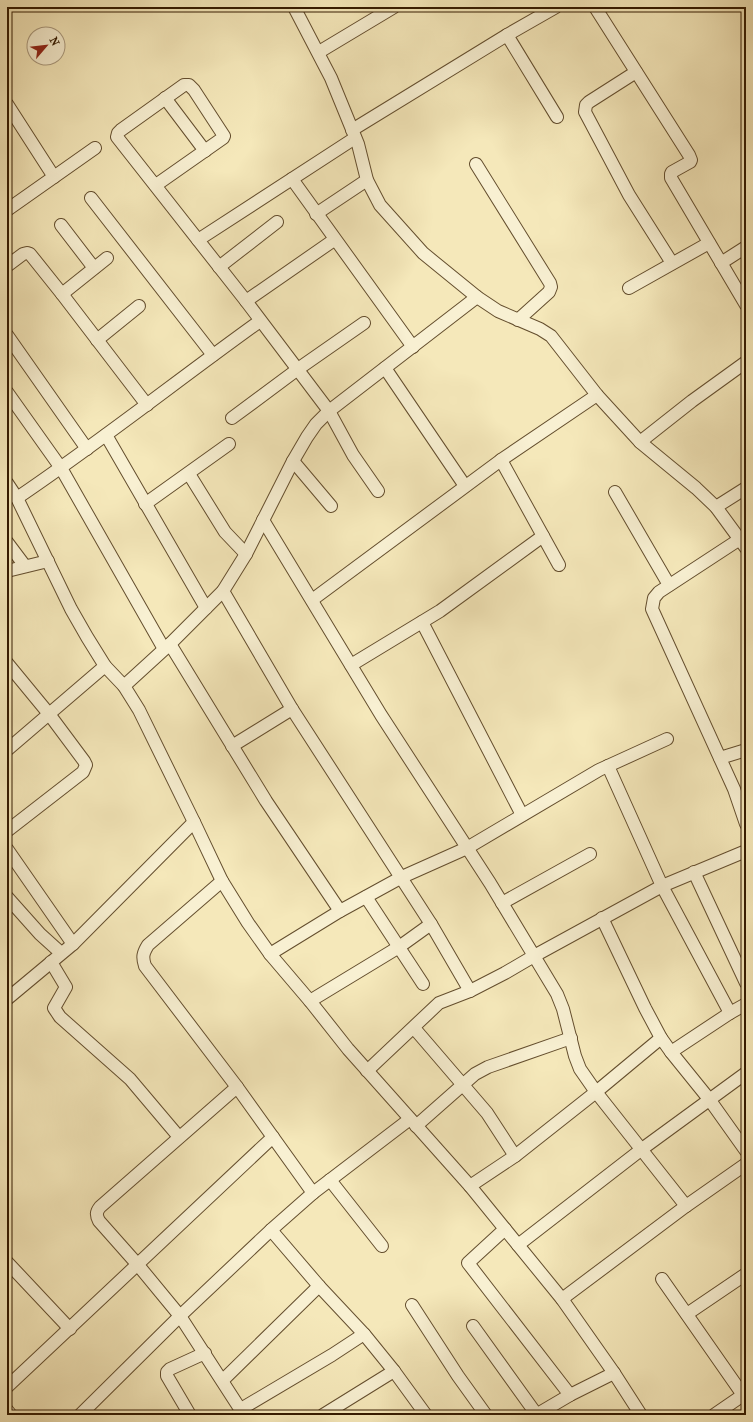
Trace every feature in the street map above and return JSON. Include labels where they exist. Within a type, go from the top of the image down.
[{"type":"street","points":[[294,7],[319,52],[331,78],[354,134],[367,180],[380,205],[423,253],[477,297],[498,311],[540,329],[551,336],[597,395],[640,442],[696,488],[716,507],[743,543],[659,592],[654,598],[652,609],[734,789],[746,824]]},
{"type":"street","points":[[319,52],[394,7]]},
{"type":"street","points":[[198,240],[292,179],[354,134],[507,35],[556,7]]},
{"type":"street","points":[[595,7],[689,155],[691,160],[690,162],[672,172],[671,178],[746,305]]},
{"type":"street","points":[[507,35],[557,117]]},
{"type":"street","points":[[636,72],[586,105],[585,112],[629,195],[672,263]]},
{"type":"street","points":[[156,186],[224,136],[194,90],[189,85],[184,85],[165,98],[121,130],[117,137],[246,301],[329,411],[354,455],[378,491]]},
{"type":"street","points":[[165,98],[205,151]]},
{"type":"street","points":[[7,104],[54,177]]},
{"type":"street","points":[[7,210],[95,148]]},
{"type":"street","points":[[476,164],[550,283],[549,292],[518,320]]},
{"type":"street","points":[[292,179],[334,240],[413,347]]},
{"type":"street","points":[[316,214],[367,180]]},
{"type":"street","points":[[91,198],[213,355]]},
{"type":"street","points":[[219,267],[277,222]]},
{"type":"street","points":[[61,225],[94,268]]},
{"type":"street","points":[[246,301],[334,240]]},
{"type":"street","points":[[629,288],[709,243]]},
{"type":"street","points":[[721,262],[746,247]]},
{"type":"street","points":[[7,266],[19,256],[27,253],[30,254],[147,405]]},
{"type":"street","points":[[62,294],[107,258]]},
{"type":"street","points":[[124,686],[167,647],[223,591],[246,554],[293,461],[316,424],[329,411],[477,297]]},
{"type":"street","points":[[97,340],[139,306]]},
{"type":"street","points":[[17,498],[61,468],[260,321]]},
{"type":"street","points":[[232,418],[298,369],[364,323]]},
{"type":"street","points":[[7,335],[86,449]]},
{"type":"street","points":[[640,442],[692,401],[746,362]]},
{"type":"street","points":[[385,368],[465,486]]},
{"type":"street","points":[[7,392],[61,468],[167,647],[266,801],[340,911]]},
{"type":"street","points":[[312,600],[501,460],[597,395]]},
{"type":"street","points":[[106,435],[206,608]]},
{"type":"street","points":[[145,504],[229,444]]},
{"type":"street","points":[[501,460],[559,565]]},
{"type":"street","points":[[293,461],[331,506]]},
{"type":"street","points":[[189,474],[225,532],[246,554]]},
{"type":"street","points":[[7,483],[17,498],[87,637],[106,666],[124,686],[147,724],[222,881],[248,923],[270,954],[348,1049],[470,1186],[562,1300],[614,1373],[641,1415]]},
{"type":"street","points":[[716,507],[746,488]]},
{"type":"street","points":[[615,492],[669,585]]},
{"type":"street","points":[[263,520],[381,715],[502,903],[561,1002],[577,1063],[596,1092],[686,1206]]},
{"type":"street","points":[[351,665],[440,611],[543,536]]},
{"type":"street","points":[[7,542],[25,566]]},
{"type":"street","points":[[7,571],[48,561]]},
{"type":"street","points":[[223,591],[292,709],[432,924],[470,991]]},
{"type":"street","points":[[422,622],[522,815]]},
{"type":"street","points":[[7,663],[49,714],[86,765],[83,772],[7,831]]},
{"type":"street","points":[[7,750],[106,666]]},
{"type":"street","points":[[232,746],[292,709]]},
{"type":"street","points":[[270,954],[340,911],[402,877],[467,848],[599,770],[667,739]]},
{"type":"street","points":[[720,758],[746,750]]},
{"type":"street","points":[[608,766],[662,886],[730,1013]]},
{"type":"street","points":[[7,999],[73,944],[194,822]]},
{"type":"street","points":[[7,848],[73,944]]},
{"type":"street","points":[[367,1071],[439,1003],[470,991],[505,974],[534,956],[662,886],[746,851]]},
{"type":"street","points":[[502,903],[590,854]]},
{"type":"street","points":[[694,872],[746,983]]},
{"type":"street","points":[[222,881],[148,945],[142,958],[145,966],[313,1193]]},
{"type":"street","points":[[7,897],[40,934],[61,953]]},
{"type":"street","points":[[366,897],[423,984]]},
{"type":"street","points":[[602,918],[661,1038],[709,1099],[746,1151]]},
{"type":"street","points":[[310,1001],[399,947],[432,924]]},
{"type":"street","points":[[51,962],[66,987],[54,1008],[60,1017],[130,1079],[179,1137]]},
{"type":"street","points":[[671,1052],[746,1004]]},
{"type":"street","points":[[414,1028],[487,1113],[515,1156]]},
{"type":"street","points":[[80,1415],[180,1316],[313,1193],[413,1122],[463,1085],[475,1074],[488,1067],[571,1038]]},
{"type":"street","points":[[470,1186],[515,1156],[661,1038]]},
{"type":"street","points":[[518,1245],[642,1149],[746,1073]]},
{"type":"street","points":[[236,1087],[100,1207],[96,1216],[180,1316],[243,1412],[364,1334]]},
{"type":"street","points":[[7,1387],[273,1137]]},
{"type":"street","points":[[562,1300],[686,1206],[746,1164]]},
{"type":"street","points":[[330,1180],[382,1246]]},
{"type":"street","points":[[505,1229],[468,1263],[570,1395]]},
{"type":"street","points":[[272,1230],[319,1286],[364,1334],[394,1371],[426,1415]]},
{"type":"street","points":[[10,1270],[70,1329]]},
{"type":"street","points":[[687,1314],[746,1274]]},
{"type":"street","points":[[662,1279],[745,1394],[714,1415]]},
{"type":"street","points":[[223,1380],[319,1286]]},
{"type":"street","points":[[412,1305],[458,1376],[486,1415]]},
{"type":"street","points":[[473,1326],[537,1415],[570,1395],[614,1373]]},
{"type":"street","points":[[190,1415],[167,1372],[170,1369],[205,1353]]},
{"type":"street","points":[[324,1415],[394,1371]]},
{"type":"street","points":[[7,1410],[11,1415]]}]
